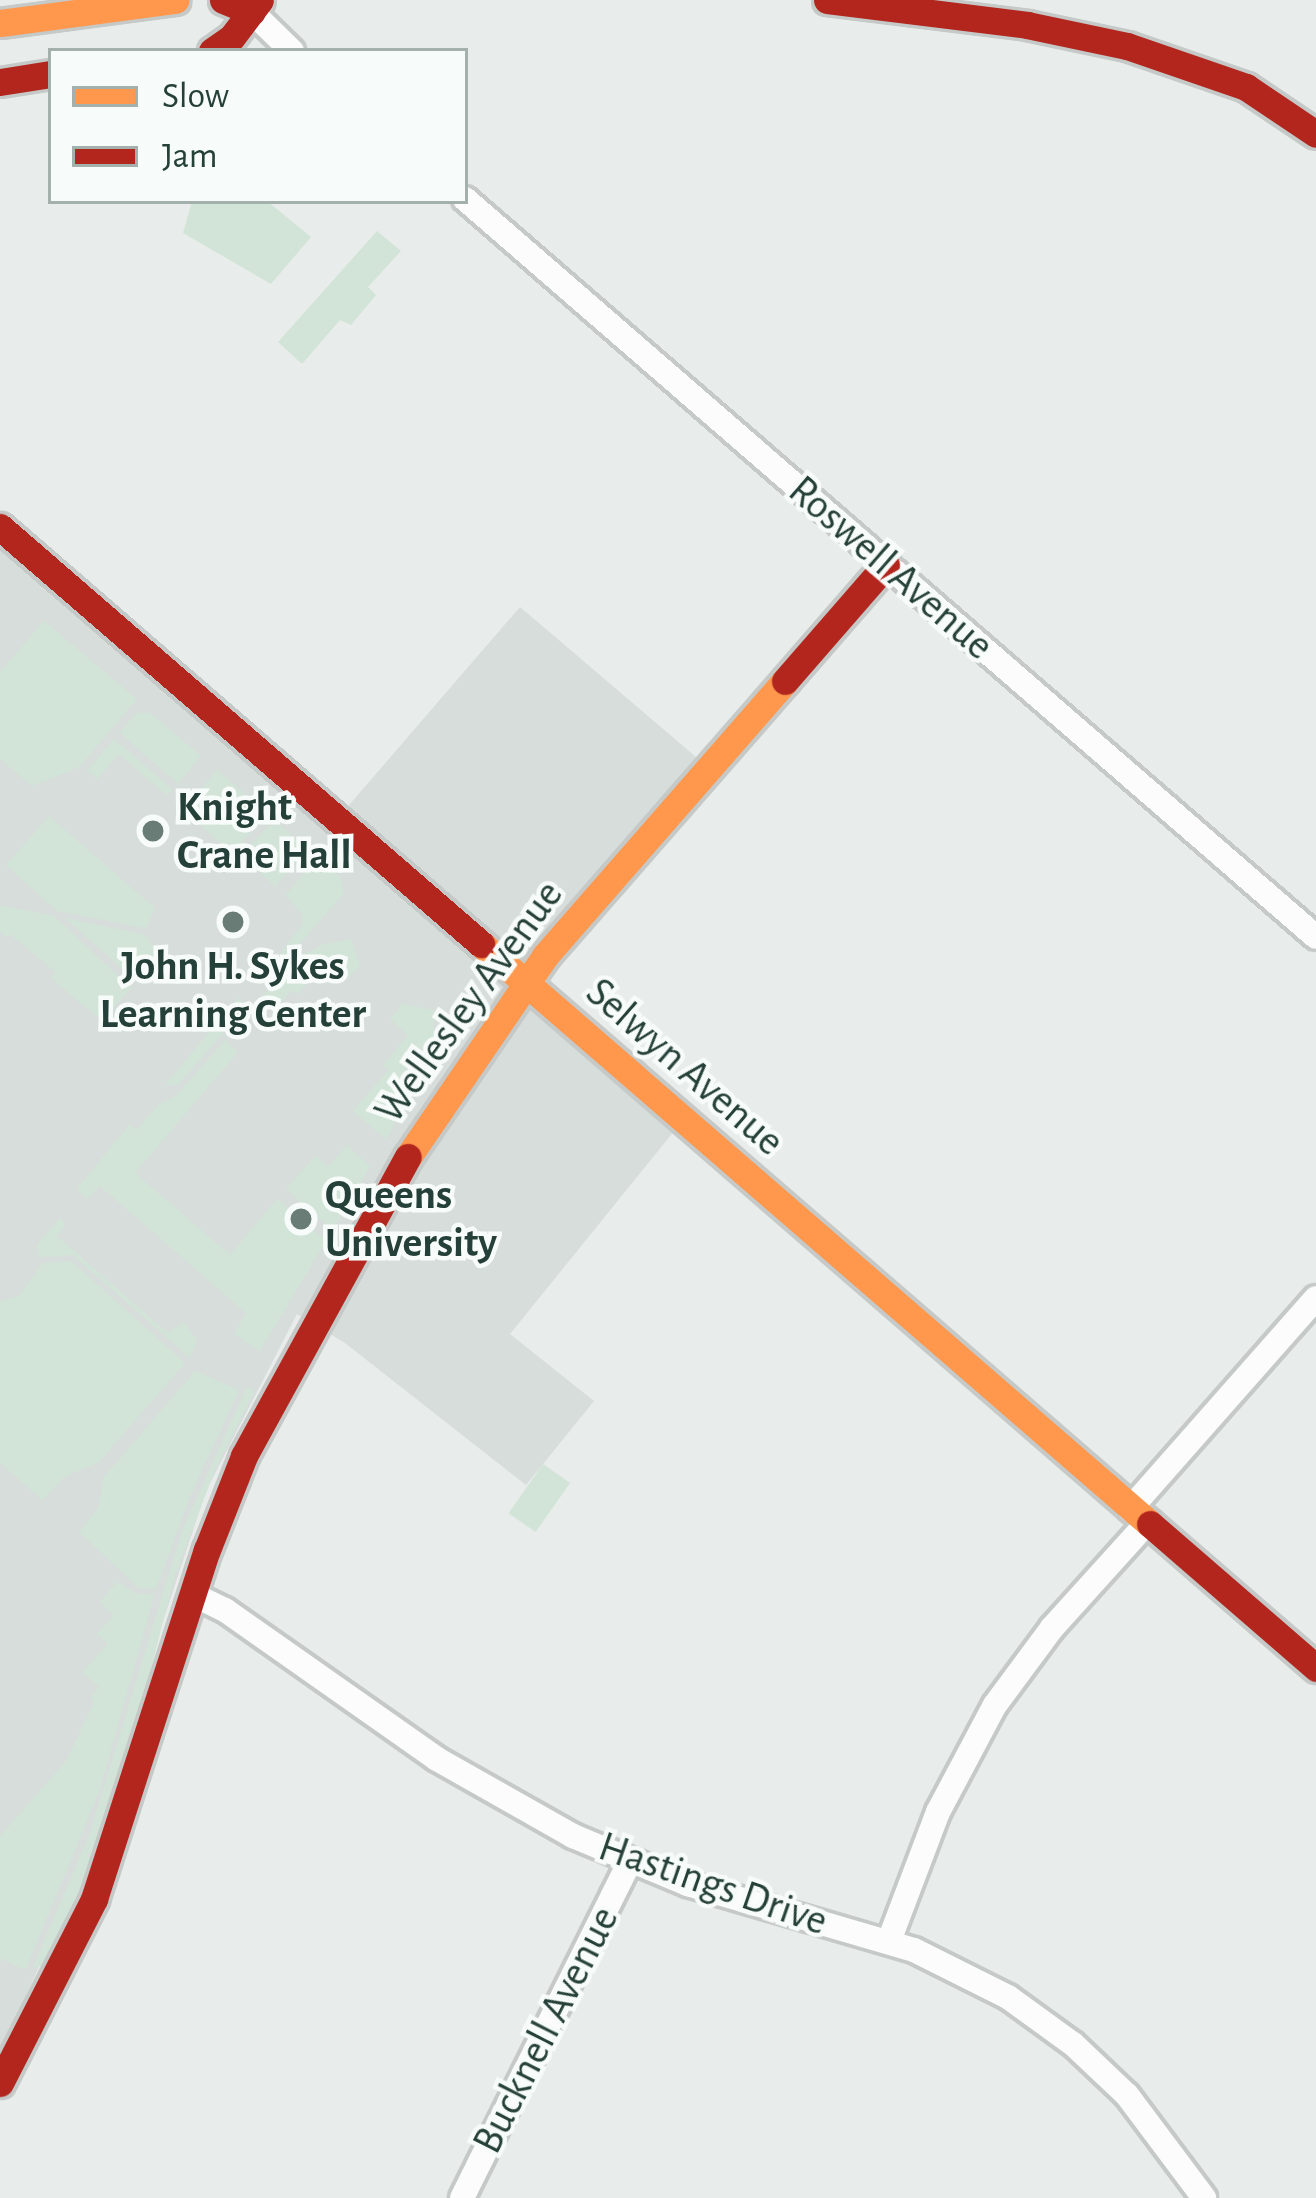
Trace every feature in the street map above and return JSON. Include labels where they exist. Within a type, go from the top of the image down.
[{"type":"street","points":[[0,23],[175,0]]},
{"type":"street","points":[[223,0],[256,6],[288,1]]},
{"type":"street","points":[[827,0],[1027,25],[1126,46],[1246,87],[1315,130]]},
{"type":"street","points":[[215,48],[256,6]]},
{"type":"street","points":[[256,6],[290,48]]},
{"type":"street","points":[[0,82],[48,74]]},
{"type":"street","name":"Roswell Avenue","points":[[468,202],[1316,937]]},
{"type":"street","name":"Selwyn Avenue","points":[[0,527],[1316,1668]]},
{"type":"street","name":"Wellesley Avenue","points":[[0,2083],[94,1899],[223,1504],[273,1396],[400,1168],[524,983],[886,565]]},
{"type":"street","points":[[889,1941],[938,1812],[995,1705],[1139,1516],[1316,1298]]},
{"type":"street","name":"Hastings Drive","points":[[193,1594],[225,1610],[475,1782],[630,1861],[735,1899],[889,1941],[996,1990],[1073,2044],[1144,2114],[1204,2198]]},
{"type":"street","name":"Bucknell Avenue","points":[[462,2198],[630,1861]]},
{"type":"shaded area","name":"Queens University","points":[[0,538],[331,826],[520,607],[696,757],[508,984],[679,1125],[510,1334],[594,1401],[526,1485],[345,1343],[297,1314],[206,1491],[73,1894],[0,2051]]},
{"type":"green space","points":[[191,204],[271,204],[311,237],[271,284],[183,233]]},
{"type":"green space","points":[[377,231],[401,251],[368,287],[376,295],[351,325],[340,320],[302,364],[278,342]]},
{"type":"green space","points":[[44,621],[137,699],[79,767],[32,786],[0,759],[0,672]]},
{"type":"green space","points":[[136,713],[150,713],[201,756],[178,784],[120,733]]},
{"type":"green space","points":[[114,739],[172,789],[167,796],[119,754],[97,779],[87,771]]},
{"type":"green space","points":[[217,770],[259,805],[261,821],[232,853],[183,810]]},
{"type":"green space","points":[[49,816],[155,908],[146,928],[57,911],[6,865]]},
{"type":"green space","points":[[280,825],[307,849],[275,886],[241,856],[268,826]]},
{"type":"green space","points":[[318,857],[340,877],[344,893],[271,977],[265,973],[302,925],[302,915],[286,894]]},
{"type":"green space","points":[[0,905],[54,916],[131,988],[102,1021],[51,978],[55,972],[10,934],[6,937],[0,932]]},
{"type":"green space","points":[[65,918],[146,935],[157,953],[135,980]]},
{"type":"green space","points":[[351,939],[360,966],[346,980],[325,963],[298,994],[292,990],[274,1011],[260,999],[295,960],[321,945]]},
{"type":"green space","points":[[239,997],[245,1008],[178,1085],[165,1085]]},
{"type":"green space","points":[[403,1004],[433,1010],[435,1050],[386,1139],[353,1111],[388,1070],[383,1065],[408,1035],[390,1019]]},
{"type":"green space","points":[[225,1040],[238,1052],[135,1173],[230,1255],[277,1199],[326,1241],[260,1351],[234,1334],[246,1313],[100,1186],[87,1199],[77,1189],[129,1125],[136,1130],[160,1103],[176,1096]]},
{"type":"green space","points":[[347,1145],[370,1166],[333,1230],[286,1189],[315,1156],[328,1167]]},
{"type":"green space","points":[[60,1218],[66,1224],[57,1236],[168,1333],[184,1322],[197,1340],[190,1358],[73,1255],[39,1257],[37,1245]]},
{"type":"green space","points":[[71,1261],[185,1363],[99,1462],[64,1477],[43,1500],[0,1463],[0,1302],[19,1296],[43,1263]]},
{"type":"green space","points":[[195,1371],[239,1390],[191,1493],[156,1589],[139,1588],[79,1532],[98,1508],[104,1477]]},
{"type":"green space","points":[[247,1387],[255,1390],[215,1470],[174,1578],[125,1773],[53,1964],[33,1968],[89,1836],[182,1531]]},
{"type":"green space","points":[[543,1464],[570,1483],[536,1532],[509,1513]]},
{"type":"green space","points":[[117,1582],[135,1593],[154,1595],[100,1789],[25,1970],[0,1958],[0,1836],[67,1760],[94,1702],[91,1698],[99,1686],[82,1672],[108,1644],[97,1634],[114,1615],[100,1602]]},
{"type":"traffic: slow","points":[[0,23],[175,0]]},
{"type":"traffic: slow","points":[[408,1157],[545,956],[785,681]]},
{"type":"traffic: slow","points":[[481,944],[1150,1524]]},
{"type":"traffic: jam","points":[[223,0],[252,12]]},
{"type":"traffic: jam","points":[[216,48],[232,37],[260,0]]},
{"type":"traffic: jam","points":[[827,0],[1027,25],[1127,46],[1246,87],[1316,134]]},
{"type":"traffic: jam","points":[[0,82],[48,74]]},
{"type":"traffic: jam","points":[[0,527],[481,944]]},
{"type":"traffic: jam","points":[[785,681],[886,565]]},
{"type":"traffic: jam","points":[[0,2083],[94,1899],[207,1550],[244,1456],[408,1157]]},
{"type":"traffic: jam","points":[[1150,1524],[1316,1668]]},
{"type":"place","name":"Knight Crane Hall","points":[[153,831]]},
{"type":"place","name":"John H. Sykes Learning Center","points":[[233,922]]},
{"type":"place","name":"Queens University","points":[[301,1219]]}]
